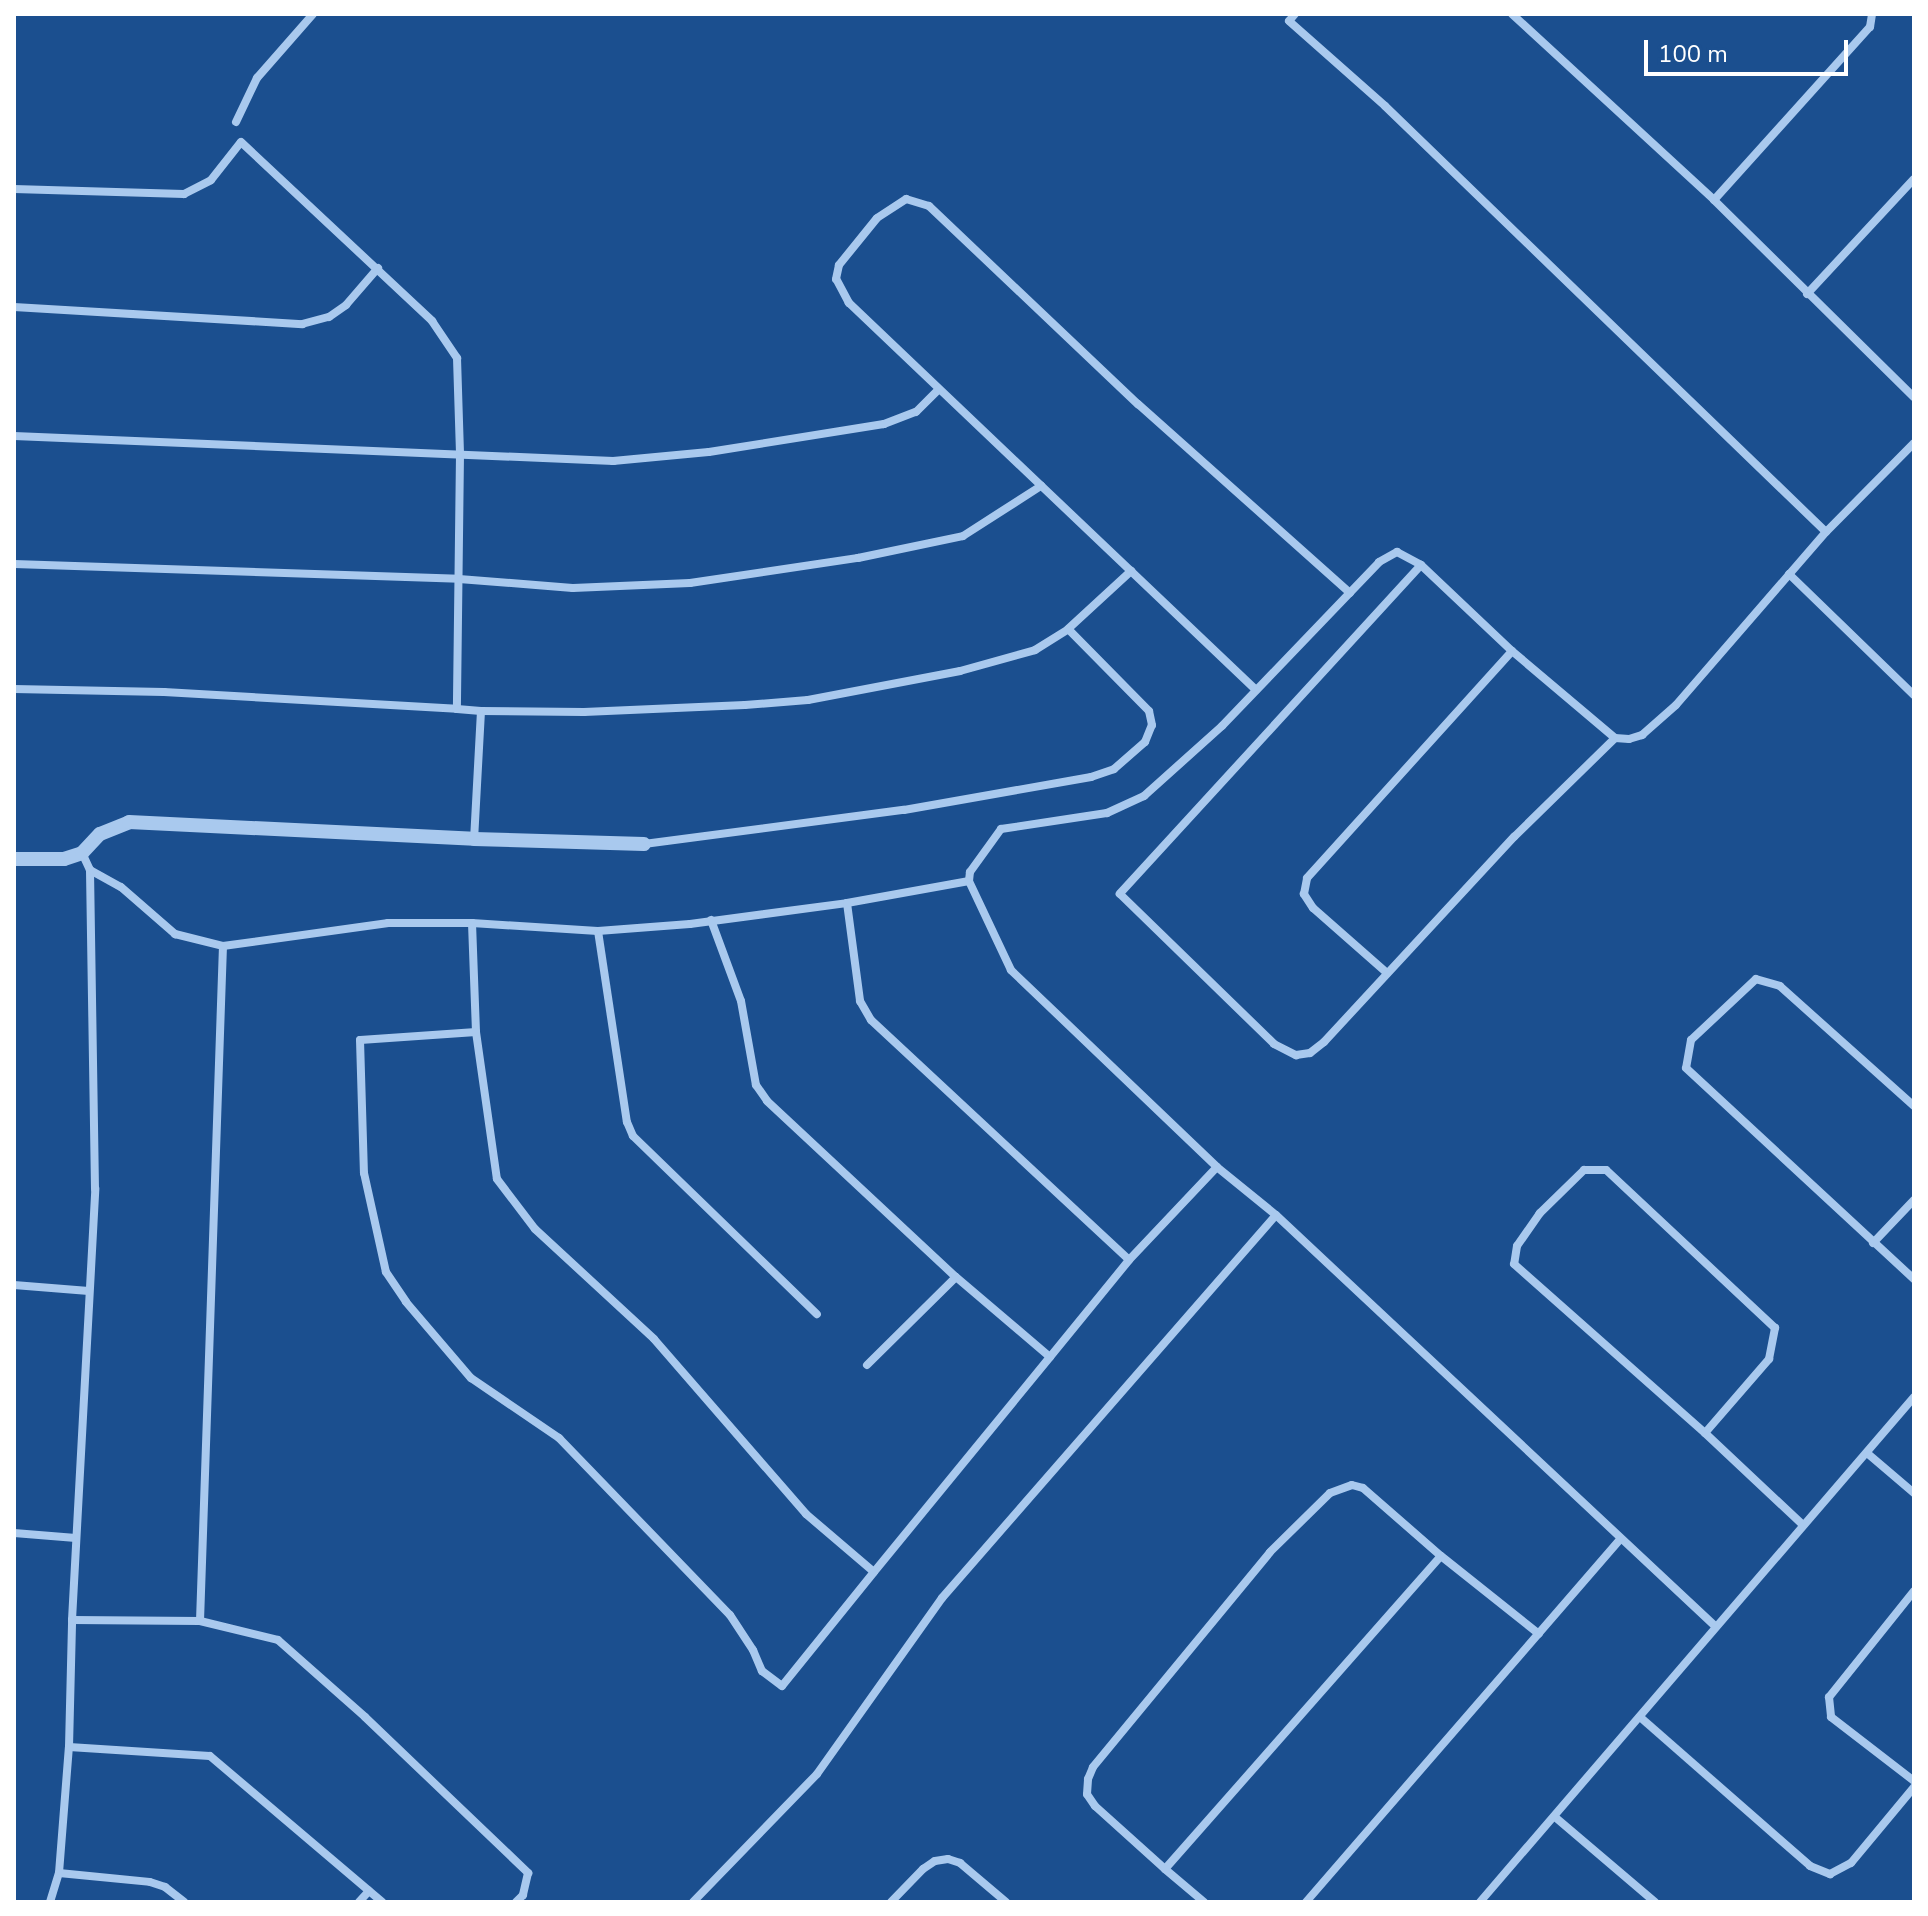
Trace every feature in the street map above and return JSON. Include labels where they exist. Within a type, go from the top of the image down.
[{"type":"street","points":[[236,122],[257,78],[313,14]]},
{"type":"street","points":[[1295,14],[1289,21],[1385,106],[1826,532]]},
{"type":"street","points":[[1512,14],[1714,200],[1807,294],[1912,390]]},
{"type":"street","points":[[1714,200],[1870,27],[1872,14]]},
{"type":"street","points":[[14,189],[184,194],[211,180],[241,142],[432,321],[457,358],[460,454],[457,709]]},
{"type":"street","points":[[1807,294],[1914,179]]},
{"type":"street","points":[[1256,690],[849,303],[836,279],[839,265],[877,218],[906,199],[929,206],[1138,404],[1350,593]]},
{"type":"street","points":[[14,307],[302,324],[329,317],[346,305],[378,268]]},
{"type":"street","points":[[14,436],[613,461],[709,452],[901,420],[916,412],[938,390]]},
{"type":"street","points":[[1715,1626],[1276,1215],[1217,1167],[1011,970],[969,881],[970,872],[1001,829],[1107,813],[1133,803],[1222,726],[1379,562],[1397,552],[1421,565],[1512,651],[1615,738],[1636,738],[1657,723],[1826,532],[1914,443]]},
{"type":"street","points":[[14,564],[459,579],[573,588],[690,583],[858,558],[963,536],[1041,486]]},
{"type":"street","points":[[1421,565],[1120,894],[1274,1044],[1296,1055],[1310,1053],[1324,1042],[1514,837],[1615,738]]},
{"type":"street","points":[[14,689],[164,692],[481,711],[584,712],[808,700],[960,671],[1023,655],[1068,629],[1131,571]]},
{"type":"street","points":[[1789,574],[1914,695]]},
{"type":"street","points":[[14,859],[64,859],[82,853],[100,834],[129,822],[644,844],[904,810],[1091,777],[1114,769],[1145,742],[1152,725],[1149,711],[1068,629]]},
{"type":"street","points":[[1387,973],[1313,908],[1304,894],[1307,878],[1512,651]]},
{"type":"street","points":[[474,839],[481,711]]},
{"type":"street","points":[[50,1902],[59,1873],[69,1747],[72,1620],[95,1189],[90,870],[82,853]]},
{"type":"street","points":[[90,870],[121,887],[175,934],[223,946],[388,923],[472,923],[598,931],[847,903],[969,881]]},
{"type":"street","points":[[847,903],[860,1001],[865,1012],[1129,1260]]},
{"type":"street","points":[[711,920],[741,1001],[756,1085],[767,1101],[956,1277],[1050,1357]]},
{"type":"street","points":[[472,923],[476,1032],[497,1179],[535,1229],[654,1339],[806,1514],[874,1572]]},
{"type":"street","points":[[598,931],[633,1136],[817,1314]]},
{"type":"street","points":[[200,1621],[223,946]]},
{"type":"street","points":[[1914,1106],[1780,986],[1768,982],[1756,979],[1691,1040],[1686,1068],[1914,1279]]},
{"type":"street","points":[[476,1032],[360,1040],[364,1173],[386,1272],[406,1302],[471,1378],[559,1438],[730,1615],[762,1671],[782,1686],[1129,1260],[1217,1167]]},
{"type":"street","points":[[1705,1433],[1769,1359],[1775,1328],[1606,1170],[1584,1170],[1540,1213],[1517,1246],[1514,1264],[1705,1433],[1803,1525]]},
{"type":"street","points":[[1873,1243],[1914,1200]]},
{"type":"street","points":[[693,1902],[817,1774],[942,1598],[1276,1215]]},
{"type":"street","points":[[867,1365],[956,1277]]},
{"type":"street","points":[[14,1285],[89,1291]]},
{"type":"street","points":[[1480,1902],[1914,1397]]},
{"type":"street","points":[[1867,1453],[1914,1493]]},
{"type":"street","points":[[1204,1902],[1095,1806],[1087,1794],[1088,1779],[1103,1755],[1270,1552],[1330,1493],[1352,1485],[1363,1488],[1441,1556],[1539,1634]]},
{"type":"street","points":[[14,1533],[76,1538]]},
{"type":"street","points":[[1306,1902],[1620,1539]]},
{"type":"street","points":[[1165,1869],[1441,1556]]},
{"type":"street","points":[[1640,1717],[1810,1866],[1830,1874],[1851,1863],[1914,1784],[1831,1717],[1829,1697],[1914,1591]]},
{"type":"street","points":[[72,1620],[200,1621],[278,1640],[365,1717],[528,1873],[523,1895],[516,1902]]},
{"type":"street","points":[[69,1747],[210,1756],[382,1902]]},
{"type":"street","points":[[1555,1817],[1655,1902]]},
{"type":"street","points":[[891,1902],[923,1869],[942,1859],[960,1863],[1006,1902]]},
{"type":"street","points":[[59,1873],[150,1882],[165,1887],[184,1902]]},
{"type":"street","points":[[359,1902],[369,1891]]}]
